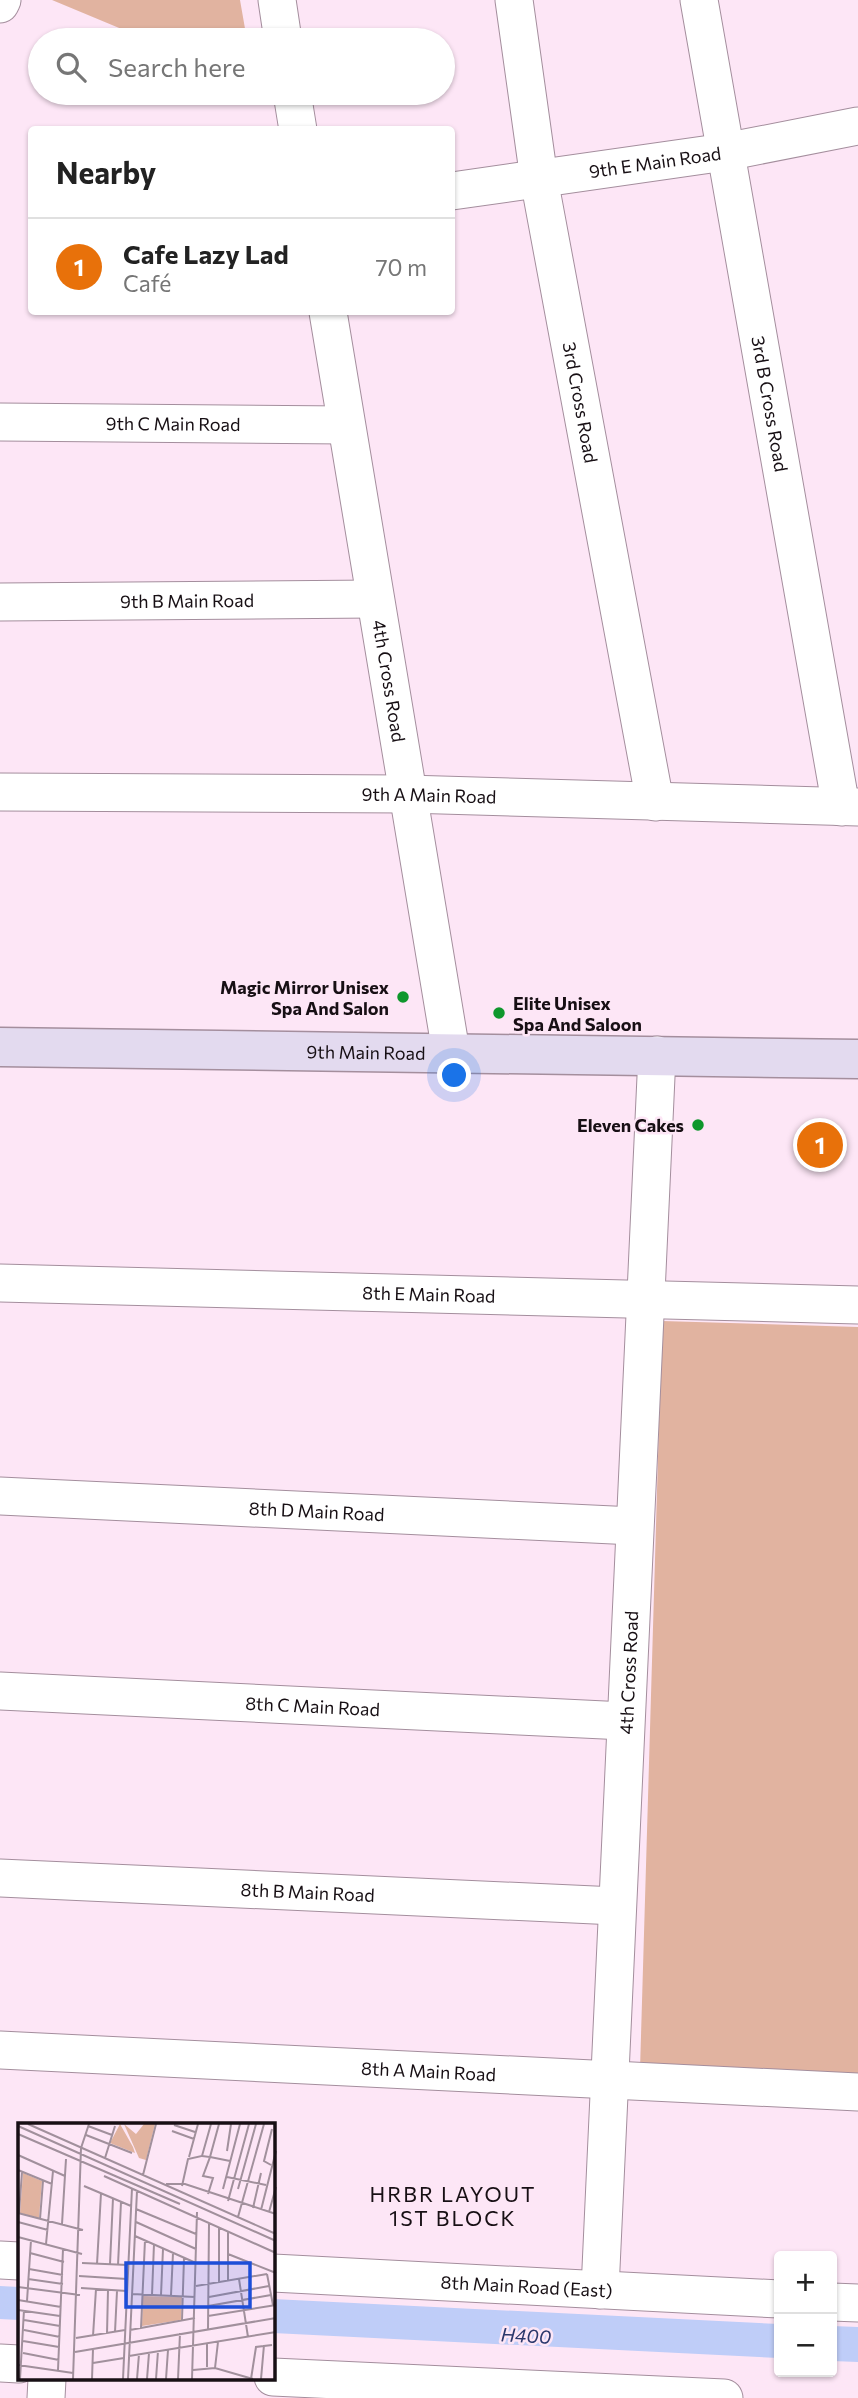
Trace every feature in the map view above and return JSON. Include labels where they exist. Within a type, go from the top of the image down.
[{"type":"street","points":[[276,0],[281,28]]},
{"type":"street","name":"3rd Cross Road","points":[[514,0],[539,179],[655,802]]},
{"type":"street","name":"3rd B Cross Road","points":[[699,0],[725,152],[849,807]]},
{"type":"street","points":[[294,105],[297,126]]},
{"type":"street","name":"9th E Main Road","points":[[455,191],[725,152],[858,126]]},
{"type":"street","name":"4th Cross Road","points":[[328,315],[452,1052]]},
{"type":"street","name":"9th C Main Road","points":[[0,422],[346,425]]},
{"type":"street","name":"9th B Main Road","points":[[0,602],[375,599]]},
{"type":"street","name":"9th A Main Road","points":[[0,792],[407,794],[849,807]]},
{"type":"street","name":"9th Main Road","points":[[2,1052],[452,1052],[858,1059]]},
{"type":"street","name":"4th Cross Road","points":[[600,2290],[657,1055]]},
{"type":"street","name":"8th E Main Road","points":[[0,1283],[858,1305]]},
{"type":"street","name":"8th D Main Road","points":[[0,1496],[634,1526]]},
{"type":"street","name":"8th C Main Road","points":[[0,1690],[625,1721]]},
{"type":"street","name":"8th B Main Road","points":[[0,1878],[616,1906]]},
{"type":"street","name":"8th A Main Road","points":[[0,2050],[858,2092]]},
{"type":"street","points":[[0,2260],[18,2261]]},
{"type":"street","name":"8th Main Road (East)","points":[[275,2273],[774,2300]]},
{"type":"street","points":[[837,2302],[858,2303]]},
{"type":"street","points":[[0,2363],[18,2364]]},
{"type":"street","points":[[46,2398],[47,2380]]},
{"type":"street","points":[[296,2384],[724,2398]]},
{"type":"shaded area","points":[[52,0],[240,0],[245,28],[119,28]]},
{"type":"shaded area","points":[[662,1321],[858,1327],[858,2076],[640,2070]]},
{"type":"water","points":[[0,2286],[18,2287],[18,2320],[0,2319]]},
{"type":"water","name":"H400","points":[[275,2299],[774,2324],[774,2358],[275,2333]]},
{"type":"water","points":[[837,2326],[858,2327],[858,2362],[837,2361]]},
{"type":"place","name":"Magic Mirror Unisex Spa And Salon","points":[[403,997]]},
{"type":"place","name":"Elite Unisex Spa And Saloon","points":[[499,1013]]},
{"type":"place","name":"Eleven Cakes","points":[[698,1125]]},
{"type":"place","name":"Cafe Lazy Lad","points":[[820,1145]]},
{"type":"district","name":"HRBR LAYOUT 1ST BLOCK","points":[[453,2205]]}]
